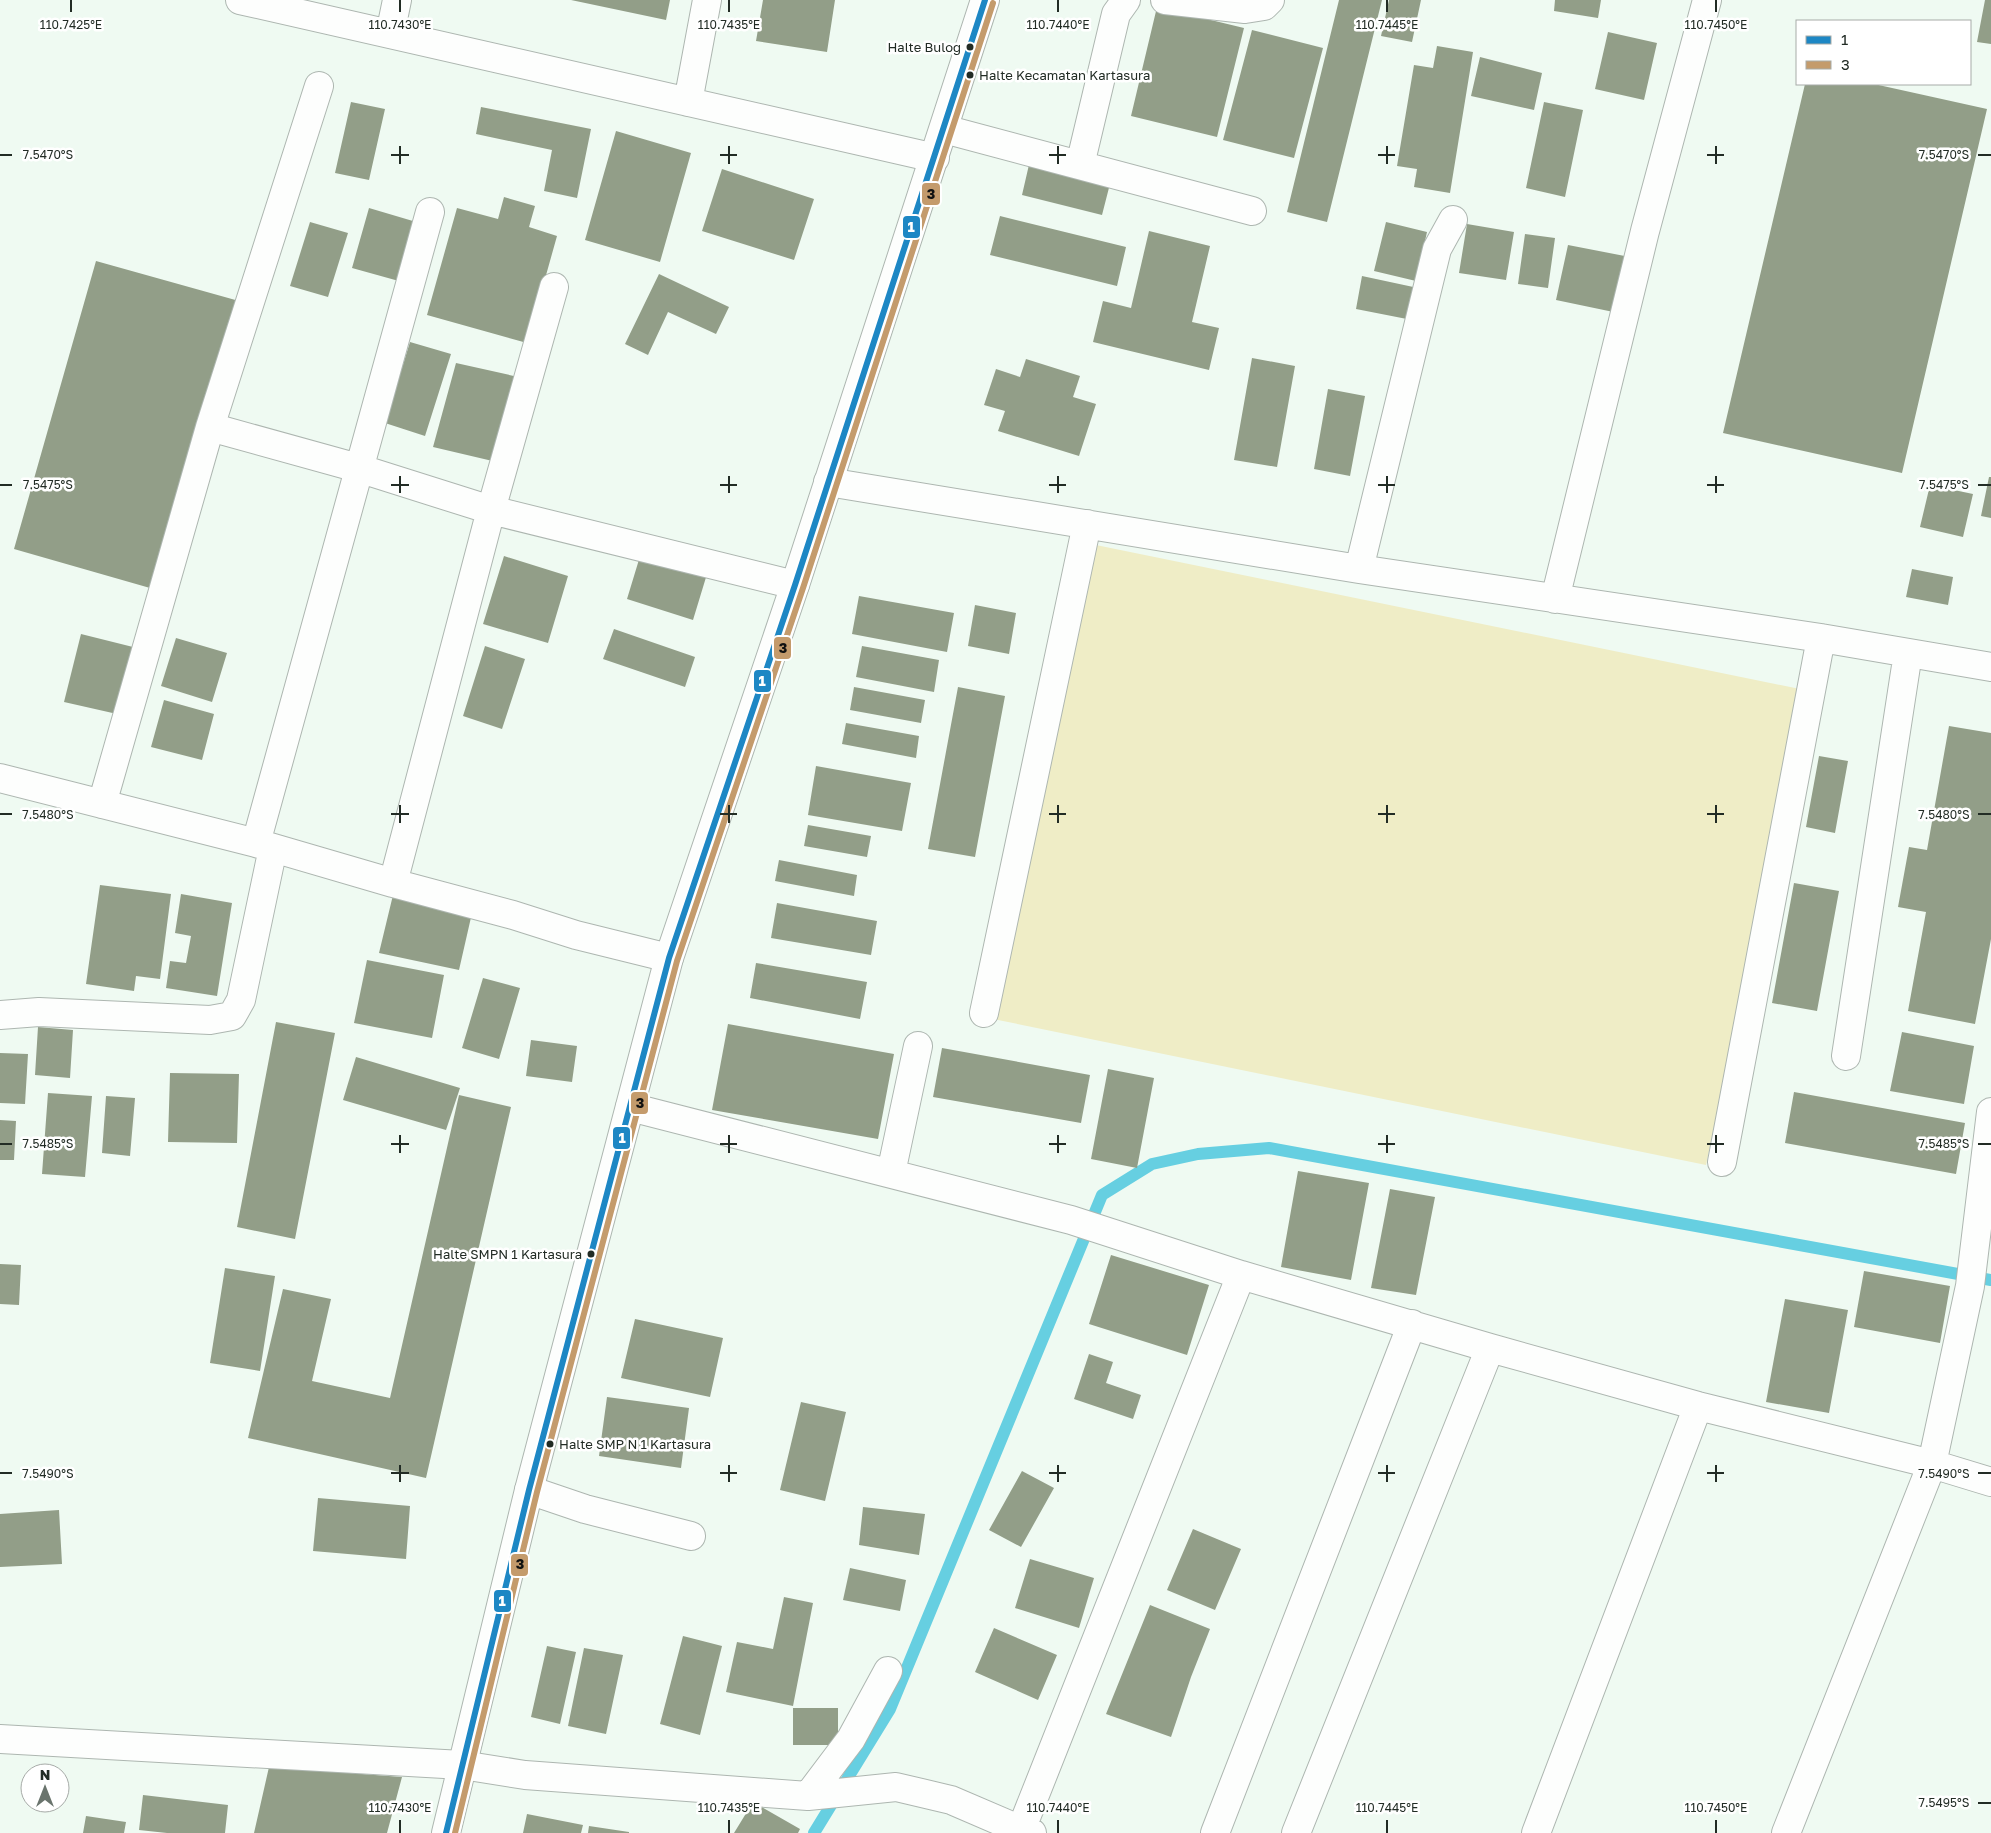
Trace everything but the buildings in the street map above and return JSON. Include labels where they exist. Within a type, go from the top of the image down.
[{"type":"street","points":[[240,0],[935,158]]},
{"type":"street","points":[[390,34],[397,0]]},
{"type":"street","points":[[688,102],[707,0]]},
{"type":"street","points":[[446,1833],[529,1490],[670,958],[795,586],[985,0]]},
{"type":"street","points":[[1080,165],[1116,14],[1126,0]]},
{"type":"street","points":[[1165,0],[1245,9],[1264,6],[1270,0]]},
{"type":"street","points":[[1555,599],[1645,231],[1707,0]]},
{"type":"street","points":[[102,804],[210,427],[319,86]]},
{"type":"street","points":[[944,129],[1252,211]]},
{"type":"street","points":[[0,1015],[39,1012],[210,1020],[232,1016],[240,1000],[264,845],[358,468],[430,212]]},
{"type":"street","points":[[1359,569],[1437,249],[1453,220]]},
{"type":"street","points":[[393,883],[490,510],[554,288]]},
{"type":"street","points":[[210,427],[358,468],[490,510],[795,586]]},
{"type":"street","points":[[828,482],[1359,569],[1821,638],[1991,667]]},
{"type":"street","points":[[984,1013],[1087,524]]},
{"type":"street","points":[[1722,1162],[1821,638]]},
{"type":"street","points":[[1846,1056],[1908,653]]},
{"type":"street","points":[[0,778],[264,845],[393,883],[513,915],[576,935],[670,958]]},
{"type":"street","points":[[891,1173],[918,1046]]},
{"type":"street","points":[[630,1107],[1071,1220],[1240,1275],[1490,1348],[1698,1406],[1932,1464],[1991,1482]]},
{"type":"street","points":[[1786,1833],[1932,1464],[1970,1286],[1991,1112]]},
{"type":"street","points":[[0,1739],[462,1765],[525,1775],[817,1796],[856,1790],[896,1787],[951,1800],[1026,1832],[1240,1275]]},
{"type":"street","points":[[1215,1833],[1412,1324]]},
{"type":"street","points":[[1296,1833],[1490,1348]]},
{"type":"street","points":[[1536,1833],[1698,1406]]},
{"type":"street","points":[[529,1490],[585,1509],[691,1536]]},
{"type":"street","points":[[817,1796],[888,1671]]},
{"type":"shaded area","points":[[1091,544],[1805,690],[1706,1165],[993,1019]]},
{"type":"waterway","points":[[814,1833],[890,1709],[1102,1195],[1152,1164],[1198,1154],[1269,1148],[1991,1280]]},
{"type":"transit line","name":"1","points":[[446,1833],[529,1490],[669,958],[795,585],[985,0]]},
{"type":"transit line","name":"3","points":[[455,1833],[537,1492],[677,961],[803,588],[993,3]]},
{"type":"place","name":"Halte Bulog","points":[[970,47]]},
{"type":"place","name":"Halte Kecamatan Kartasura","points":[[970,75]]},
{"type":"place","name":"Halte SMPN 1 Kartasura","points":[[591,1254]]},
{"type":"place","name":"Halte SMP N 1 Kartasura","points":[[550,1444]]}]
